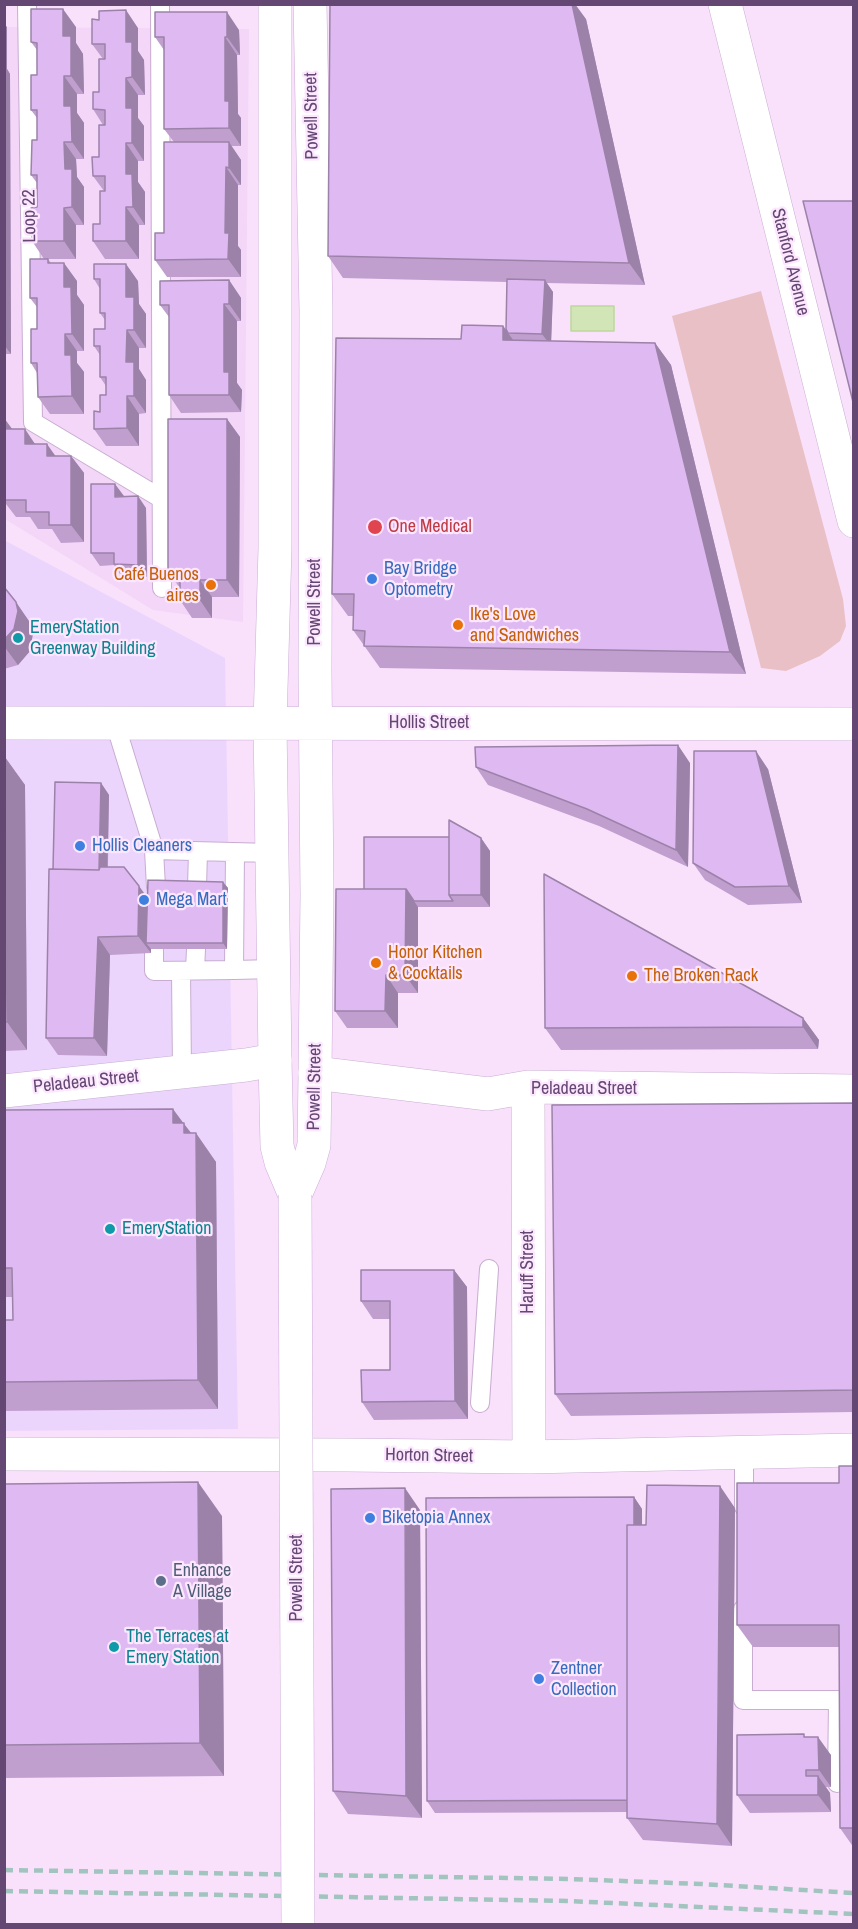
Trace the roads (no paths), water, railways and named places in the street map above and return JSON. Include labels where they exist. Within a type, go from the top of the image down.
[{"type":"street","name":"Powell Street","points":[[275,4],[275,548],[270,724],[277,1146],[295,1195],[298,1924]]},
{"type":"street","name":"Powell Street","points":[[295,1195],[314,1145],[318,895],[315,723],[316,311],[310,4]]},
{"type":"street","name":"Stanford Avenue","points":[[725,4],[854,521]]},
{"type":"street","name":"Hollis Street","points":[[4,723],[854,724]]},
{"type":"street","name":"Peladeau Street","points":[[4,1091],[275,1060]]},
{"type":"street","name":"Peladeau Street","points":[[315,1073],[488,1094],[528,1087],[854,1091]]},
{"type":"street","name":"Haruff Street","points":[[528,1087],[529,1457]]},
{"type":"street","name":"Horton Street","points":[[4,1454],[529,1457],[854,1450]]},
{"type":"lane","name":"Loop 22","points":[[27,4],[33,422],[162,500]]},
{"type":"lane","points":[[160,4],[162,588]]},
{"type":"lane","points":[[116,723],[154,850],[156,887]]},
{"type":"lane","points":[[154,850],[272,854]]},
{"type":"lane","points":[[197,888],[198,852]]},
{"type":"lane","points":[[234,970],[235,853]]},
{"type":"lane","points":[[182,1072],[188,970],[196,949]]},
{"type":"lane","points":[[154,950],[154,971],[274,969]]},
{"type":"lane","points":[[480,1403],[489,1269]]},
{"type":"lane","points":[[744,1453],[744,1527]]},
{"type":"lane","points":[[743,1596],[743,1700],[837,1700],[837,1783]]},
{"type":"railway","points":[[4,1870],[570,1879],[854,1893]]},
{"type":"railway","points":[[4,1891],[568,1901],[854,1914]]},
{"type":"place","name":"One Medical","points":[[375,527]]},
{"type":"place","name":"Bay Bridge Optometry","points":[[372,579]]},
{"type":"place","name":"Café Buenos aires","points":[[211,585]]},
{"type":"place","name":"Ike's Love and Sandwiches","points":[[458,625]]},
{"type":"place","name":"EmeryStation Greenway Building","points":[[18,638]]},
{"type":"place","name":"Hollis Cleaners","points":[[80,846]]},
{"type":"place","name":"Mega Mart","points":[[144,900]]},
{"type":"place","name":"Honor Kitchen & Cocktails","points":[[376,963]]},
{"type":"place","name":"The Broken Rack","points":[[632,976]]},
{"type":"place","name":"EmeryStation","points":[[110,1229]]},
{"type":"place","name":"Biketopia Annex","points":[[370,1518]]},
{"type":"place","name":"Enhance A Village","points":[[161,1581]]},
{"type":"place","name":"The Terraces at Emery Station","points":[[114,1647]]},
{"type":"place","name":"Zentner Collection","points":[[539,1679]]}]
